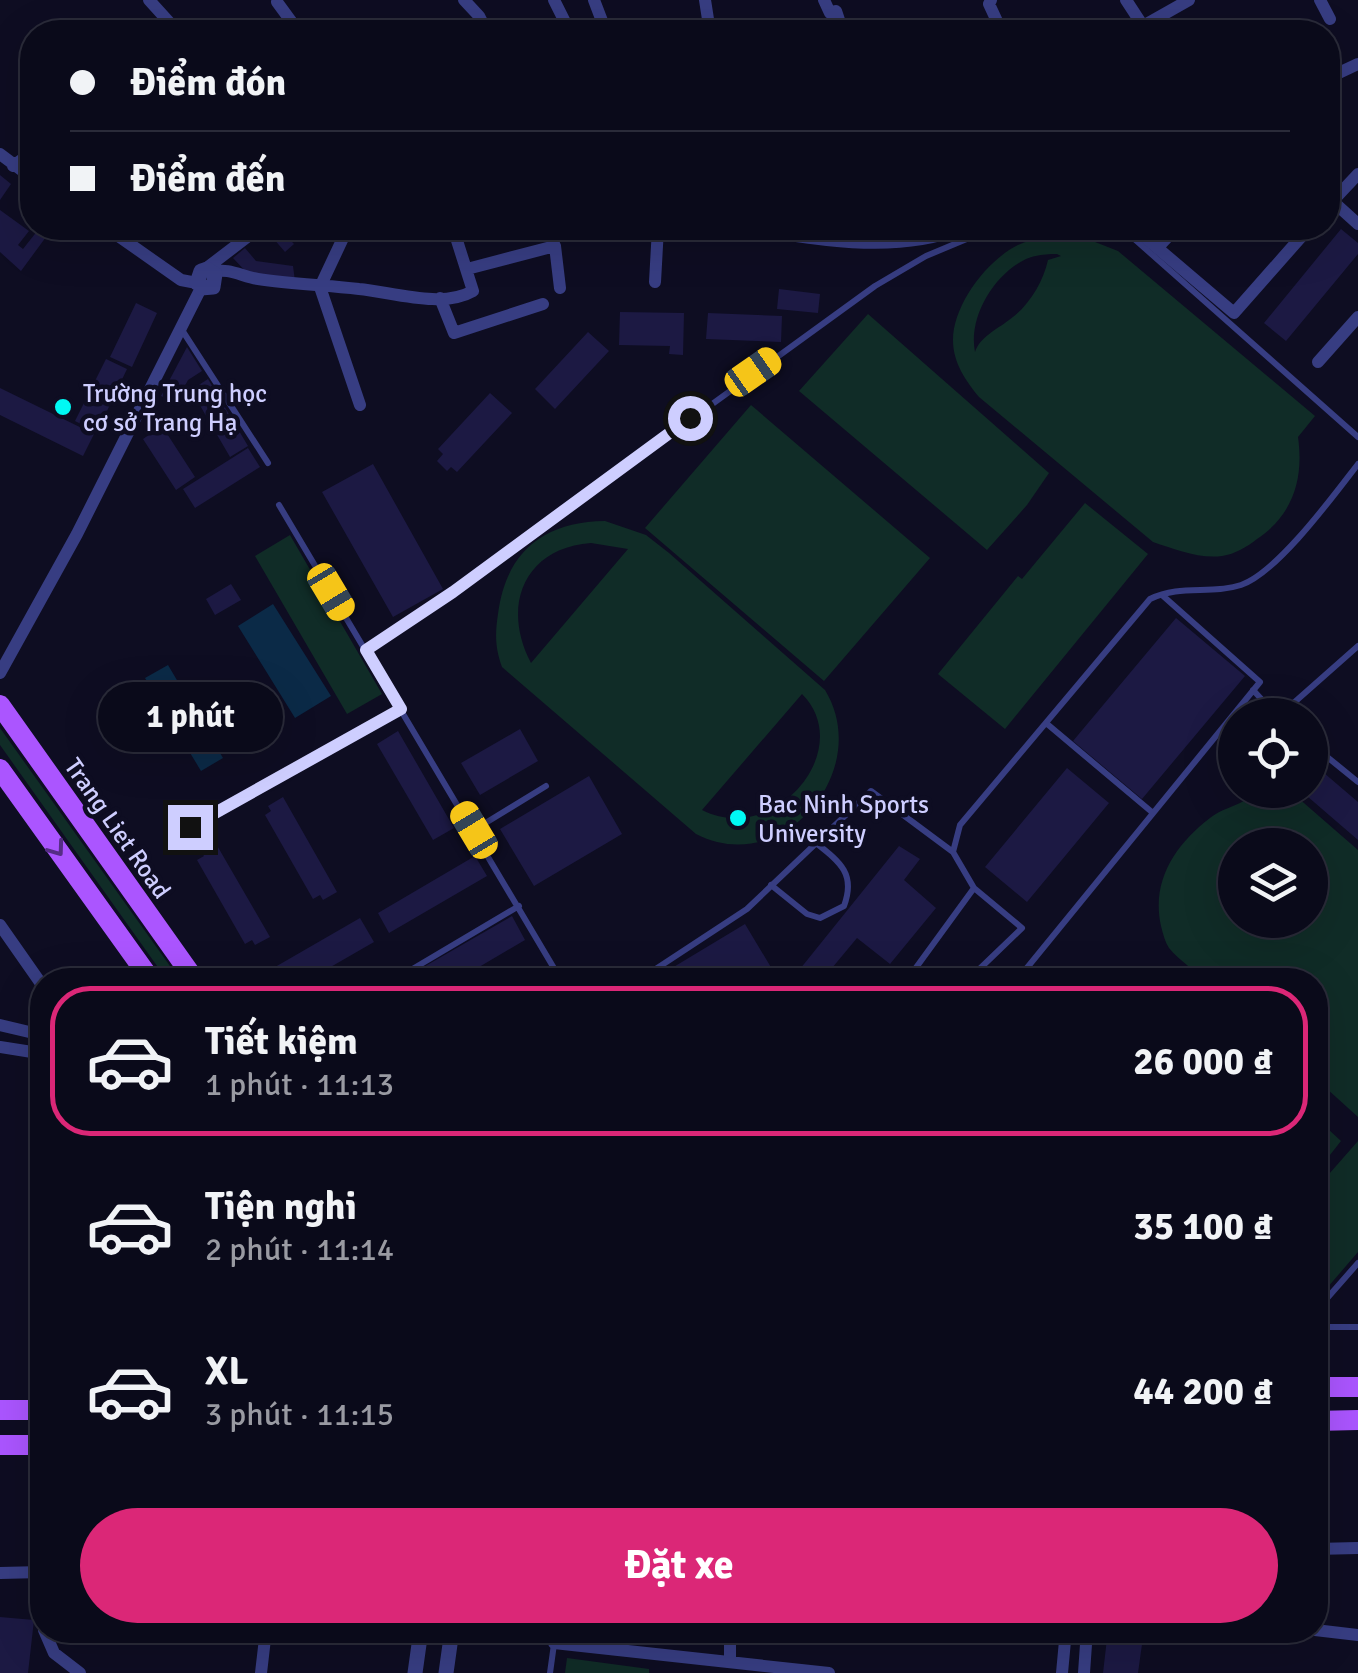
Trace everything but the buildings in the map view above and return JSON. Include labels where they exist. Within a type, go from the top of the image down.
[{"type":"main road","name":"Trang Liet Road","points":[[0,705],[186,968]]},
{"type":"main road","points":[[0,769],[142,968]]},
{"type":"main road","points":[[1328,1388],[1358,1387]]},
{"type":"main road","points":[[0,1410],[30,1410]]},
{"type":"main road","points":[[1328,1421],[1358,1420]]},
{"type":"main road","points":[[0,1445],[30,1446]]},
{"type":"street","points":[[149,0],[167,20]]},
{"type":"street","points":[[464,0],[481,20]]},
{"type":"street","points":[[824,0],[830,13],[836,10],[840,20]]},
{"type":"street","points":[[1157,20],[1189,0]]},
{"type":"street","points":[[1320,0],[1330,19]]},
{"type":"street","points":[[0,154],[20,171]]},
{"type":"street","points":[[12,166],[20,160]]},
{"type":"street","points":[[1340,191],[1358,174]]},
{"type":"street","points":[[125,240],[181,280],[204,278],[221,270],[248,278],[440,298],[474,291],[458,240]]},
{"type":"street","points":[[0,673],[78,534],[204,278],[246,240]]},
{"type":"street","points":[[342,240],[320,287],[360,404]]},
{"type":"street","points":[[655,282],[657,240]]},
{"type":"street","points":[[870,240],[925,240]]},
{"type":"street","points":[[1148,240],[1234,312],[1298,240]]},
{"type":"street","points":[[1158,248],[1165,240]]},
{"type":"street","points":[[467,270],[555,246],[560,288]]},
{"type":"street","points":[[440,298],[454,333],[542,304]]},
{"type":"street","points":[[1318,362],[1358,317]]},
{"type":"street","points":[[0,925],[30,968]]},
{"type":"street","points":[[0,1025],[30,1032]]},
{"type":"street","points":[[0,1047],[30,1052]]},
{"type":"street","points":[[1328,1548],[1358,1548]]},
{"type":"street","points":[[0,1574],[30,1573]]},
{"type":"street","points":[[1328,1632],[1358,1635]]},
{"type":"street","points":[[50,1643],[54,1652],[80,1673]]},
{"type":"street","points":[[261,1673],[264,1643]]},
{"type":"street","points":[[415,1673],[419,1643]]},
{"type":"street","points":[[446,1673],[450,1643]]},
{"type":"street","points":[[587,1643],[664,1657],[730,1660],[829,1673]]},
{"type":"street","points":[[730,1643],[730,1660]]},
{"type":"street","points":[[1062,1673],[1065,1643]]},
{"type":"street","points":[[1084,1673],[1086,1643]]},
{"type":"street","points":[[661,1673],[664,1657]]},
{"type":"lane","points":[[366,650],[453,592],[874,286],[926,256],[964,240]]},
{"type":"lane","points":[[1136,240],[1358,437]]},
{"type":"lane","points":[[180,327],[268,463]]},
{"type":"lane","points":[[952,852],[960,825],[1150,599],[1183,588],[1218,591],[1246,584],[1266,570],[1323,510],[1358,464]]},
{"type":"lane","points":[[279,506],[554,968]]},
{"type":"lane","points":[[1027,968],[1260,682],[1162,594]]},
{"type":"lane","points":[[1298,698],[1358,646]]},
{"type":"lane","points":[[1253,690],[1261,698]]},
{"type":"lane","points":[[190,827],[401,709]]},
{"type":"lane","points":[[1046,723],[1153,814]]},
{"type":"lane","points":[[1328,758],[1358,782]]},
{"type":"lane","points":[[474,830],[546,786]]},
{"type":"lane","points":[[657,968],[747,909],[871,791],[952,852],[974,888],[1022,928],[980,968]]},
{"type":"lane","points":[[771,885],[807,914],[820,918],[844,906],[849,892],[848,874],[842,864],[816,843]]},
{"type":"lane","points":[[916,968],[974,888]]},
{"type":"lane","points":[[414,968],[519,906]]},
{"type":"lane","points":[[1328,1297],[1358,1263]]},
{"type":"lane","points":[[1328,1327],[1358,1327]]},
{"type":"lane","points":[[550,1673],[553,1643]]},
{"type":"green space","points":[[1032,240],[1090,240],[1118,251],[1315,416],[1298,437],[1299,467],[1293,495],[1269,529],[1245,547],[1213,557],[1153,542],[979,397],[955,356],[955,326],[965,299],[984,272],[1018,245]],"holes":[[[1061,256],[1048,260],[1034,294],[975,352],[980,311],[994,286],[1014,266],[1029,258]]]},
{"type":"green space","points":[[868,314],[1049,473],[987,550],[799,391]]},
{"type":"green space","points":[[751,405],[930,558],[824,681],[645,528]]},
{"type":"green space","points":[[1085,503],[1148,554],[1005,729],[938,674],[1018,576],[1022,579]]},
{"type":"green space","points":[[605,521],[646,535],[825,690],[837,721],[838,753],[829,783],[812,809],[788,829],[760,842],[729,844],[696,834],[502,667],[496,628],[509,573],[531,545],[563,527]],"holes":[[[591,543],[628,549],[531,663],[518,621],[525,584],[549,556]],[[802,694],[816,716],[820,741],[814,765],[800,786],[780,804],[756,815],[730,818],[702,810]]]},
{"type":"green space","points":[[290,535],[382,694],[347,714],[255,556]]},
{"type":"green space","points":[[0,728],[171,968],[158,968],[0,745]]},
{"type":"green space","points":[[1310,808],[1358,850],[1358,1117],[1328,1090],[1328,968],[1191,968],[1164,938],[1160,894],[1169,865],[1186,840],[1222,811]]},
{"type":"green space","points":[[1328,1129],[1341,1141],[1328,1158]]},
{"type":"green space","points":[[1358,1141],[1358,1252],[1328,1287],[1328,1175]]},
{"type":"green space","points":[[567,1658],[649,1669],[649,1673],[565,1673]]},
{"type":"water","points":[[273,604],[331,696],[295,718],[238,626]]},
{"type":"water","points":[[168,665],[223,758],[201,771],[145,678]]},
{"type":"place","name":"Trường Trung học cơ sở Trang Hạ","points":[[63,407]]},
{"type":"place","name":"Bac Ninh Sports University","points":[[738,818]]},
{"type":"route","points":[[190,827],[401,709],[366,650],[453,592],[690,418]]}]
